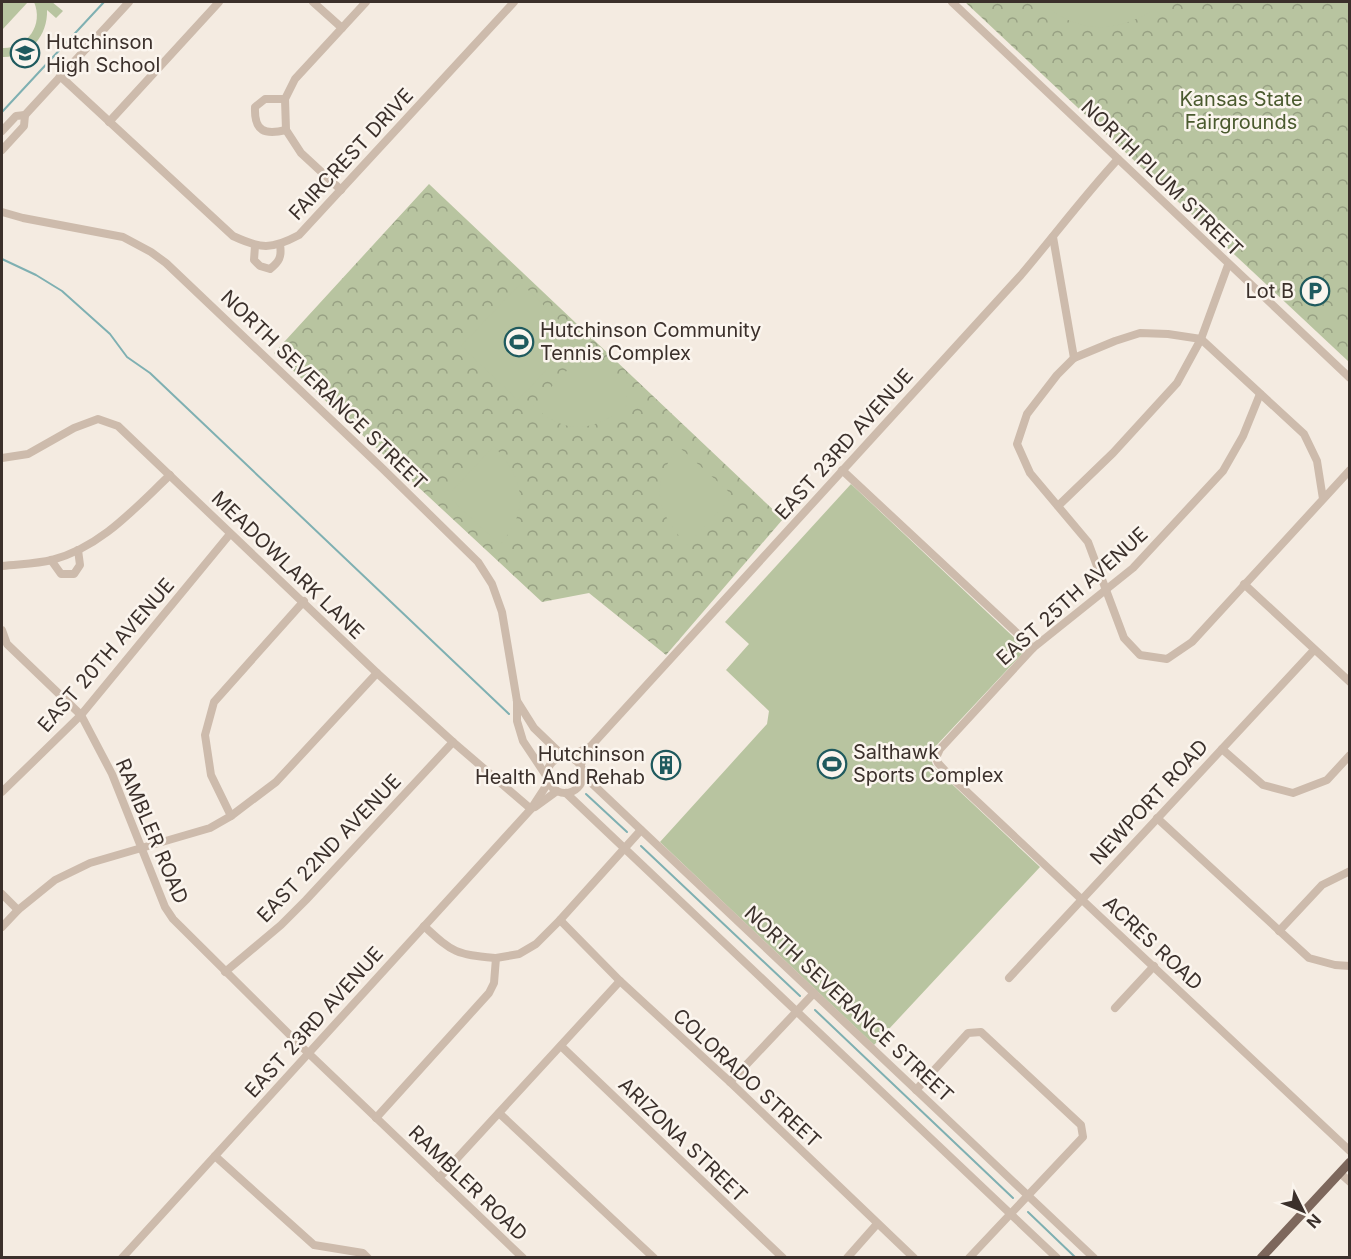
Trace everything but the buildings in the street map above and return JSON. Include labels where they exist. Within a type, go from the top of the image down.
[{"type":"main road","points":[[1261,1257],[1350,1162]]},
{"type":"street","points":[[2,150],[24,126],[25,115],[129,2]]},
{"type":"street","points":[[109,122],[219,2]]},
{"type":"street","points":[[314,2],[342,28]]},
{"type":"street","points":[[341,190],[301,153],[286,130],[285,99],[295,79],[366,2]]},
{"type":"street","name":"FAIRCREST DRIVE","points":[[280,246],[299,235],[514,2]]},
{"type":"street","name":"NORTH PLUM STREET","points":[[952,2],[1350,378]]},
{"type":"street","points":[[60,76],[233,236],[255,246],[280,246],[279,262],[270,269],[260,266],[254,260],[255,246]]},
{"type":"street","points":[[285,99],[265,99],[255,107],[255,119],[262,130],[271,134],[286,130]]},
{"type":"street","points":[[2,131],[16,116],[25,115]]},
{"type":"street","name":"EAST 23RD AVENUE","points":[[580,766],[590,747],[1053,237],[1071,211],[1118,159]]},
{"type":"street","name":"NORTH SEVERANCE STREET","points":[[2,212],[23,219],[114,234],[151,252],[382,468],[478,562],[492,584],[502,612],[517,701],[517,721],[523,741],[548,780]]},
{"type":"street","points":[[1053,237],[1074,358]]},
{"type":"street","points":[[1058,506],[1113,453],[1177,382],[1201,339],[1228,265]]},
{"type":"street","points":[[1323,499],[1317,461],[1304,434],[1201,339],[1140,333],[1115,340],[1074,358],[1057,375],[1027,414],[1017,444],[1030,473],[1088,542],[1124,638],[1140,655],[1167,658],[1192,642],[1350,470]]},
{"type":"street","name":"EAST 25TH AVENUE","points":[[936,758],[940,749],[1033,648],[1133,568],[1223,471],[1243,436],[1260,394]]},
{"type":"street","name":"MEADOWLARK LANE","points":[[2,458],[28,454],[74,428],[98,418],[118,426],[377,673],[531,809]]},
{"type":"street","points":[[843,470],[1033,648]]},
{"type":"street","points":[[2,566],[51,560],[97,540],[117,525],[170,475]]},
{"type":"street","name":"EAST 20TH AVENUE","points":[[2,792],[81,715],[230,534]]},
{"type":"street","points":[[51,560],[61,574],[74,574],[80,565],[78,550]]},
{"type":"street","points":[[1244,584],[1350,682]]},
{"type":"street","points":[[231,816],[211,775],[205,735],[214,702],[303,601]]},
{"type":"street","name":"RAMBLER ROAD","points":[[2,630],[4,647],[81,715],[112,774],[165,907],[172,919],[308,1053],[523,1257]]},
{"type":"street","name":"NEWPORT ROAD","points":[[1009,978],[1314,650]]},
{"type":"street","points":[[2,927],[18,910],[55,880],[90,862],[210,828],[231,816],[276,782],[377,673]]},
{"type":"street","name":"NORTH SEVERANCE STREET","points":[[517,701],[534,728],[565,757]]},
{"type":"street","name":"EAST 22ND AVENUE","points":[[225,972],[300,906],[453,742]]},
{"type":"street","name":"EAST 23RD AVENUE","points":[[565,757],[590,747]]},
{"type":"street","points":[[1222,749],[1263,784],[1293,793],[1327,780],[1350,755]]},
{"type":"street","points":[[565,757],[575,760],[580,766],[583,775],[579,785],[571,792],[562,792],[548,780],[551,763],[565,757]]},
{"type":"street","name":"ACRES ROAD","points":[[936,758],[950,776],[1350,1151]]},
{"type":"street","name":"NORTH SEVERANCE STREET","points":[[583,775],[1094,1257]]},
{"type":"street","name":"EAST 23RD AVENUE","points":[[122,1257],[531,809],[548,780]]},
{"type":"street","name":"EAST 23RD AVENUE","points":[[531,809],[562,792]]},
{"type":"street","name":"NORTH SEVERANCE STREET","points":[[562,792],[1057,1257]]},
{"type":"street","points":[[1156,818],[1309,958],[1335,966],[1350,966]]},
{"type":"street","points":[[424,926],[448,948],[463,954],[496,958],[527,950],[560,920],[640,830]]},
{"type":"street","points":[[1279,931],[1322,885],[1345,871],[1350,871]]},
{"type":"street","points":[[2,894],[18,910]]},
{"type":"street","name":"COLORADO STREET","points":[[560,920],[620,981],[914,1257]]},
{"type":"street","points":[[376,1118],[489,993],[494,982],[496,958]]},
{"type":"street","points":[[1115,1008],[1154,966]]},
{"type":"street","points":[[439,1178],[620,981]]},
{"type":"street","points":[[730,1082],[814,993]]},
{"type":"street","points":[[916,1090],[968,1033],[981,1032],[1081,1125],[1083,1137],[969,1257]]},
{"type":"street","name":"ARIZONA STREET","points":[[561,1046],[783,1257]]},
{"type":"street","points":[[499,1113],[654,1257]]},
{"type":"street","points":[[215,1156],[314,1245],[363,1253],[368,1257]]},
{"type":"street","points":[[1340,1173],[1350,1182]]},
{"type":"street","points":[[847,1257],[878,1224]]},
{"type":"green space","points":[[2,2],[28,2],[2,30]]},
{"type":"green space","points":[[34,2],[52,2],[63,11],[56,18],[47,10],[44,28],[35,44],[21,54],[2,57],[2,48],[19,44],[31,34],[37,19]]},
{"type":"green space","name":"Kansas State Fairgrounds","points":[[965,2],[1349,2],[1349,362]]},
{"type":"green space","points":[[1042,2],[1165,2],[1134,20],[1103,27],[1072,22]]},
{"type":"green space","points":[[429,184],[783,519],[666,655],[589,593],[542,602],[274,353]]},
{"type":"green space","name":"Hutchinson Community Tennis Complex","points":[[521,283],[577,338],[518,400],[461,346]]},
{"type":"green space","points":[[578,359],[588,359],[632,401],[607,419],[583,427],[559,423],[533,406]]},
{"type":"green space","points":[[494,446],[512,471],[520,494],[520,506],[516,519],[500,545],[452,500],[452,491]]},
{"type":"green space","points":[[679,447],[728,491],[729,500],[687,545],[668,521],[660,497],[663,473]]},
{"type":"green space","name":"Salthawk Sports Complex","points":[[851,484],[1024,647],[1023,653],[934,748],[931,759],[937,770],[1040,867],[874,1045],[660,842],[767,724],[769,711],[726,670],[749,644],[725,622]]},
{"type":"waterway","points":[[2,112],[104,2]]},
{"type":"waterway","points":[[2,259],[36,275],[62,291],[110,334],[127,357],[150,373],[509,714]]},
{"type":"waterway","points":[[586,794],[627,832]]},
{"type":"waterway","points":[[641,846],[800,996]]},
{"type":"waterway","points":[[815,1010],[1013,1198]]},
{"type":"waterway","points":[[1028,1212],[1076,1258]]},
{"type":"place","name":"Hutchinson High School","points":[[25,53]]},
{"type":"place","name":"Lot B","points":[[1315,291]]},
{"type":"place","name":"Hutchinson Community Tennis Complex","points":[[519,342]]},
{"type":"place","name":"Salthawk Sports Complex","points":[[832,764]]},
{"type":"place","name":"Hutchinson Health And Rehab","points":[[666,765]]}]
